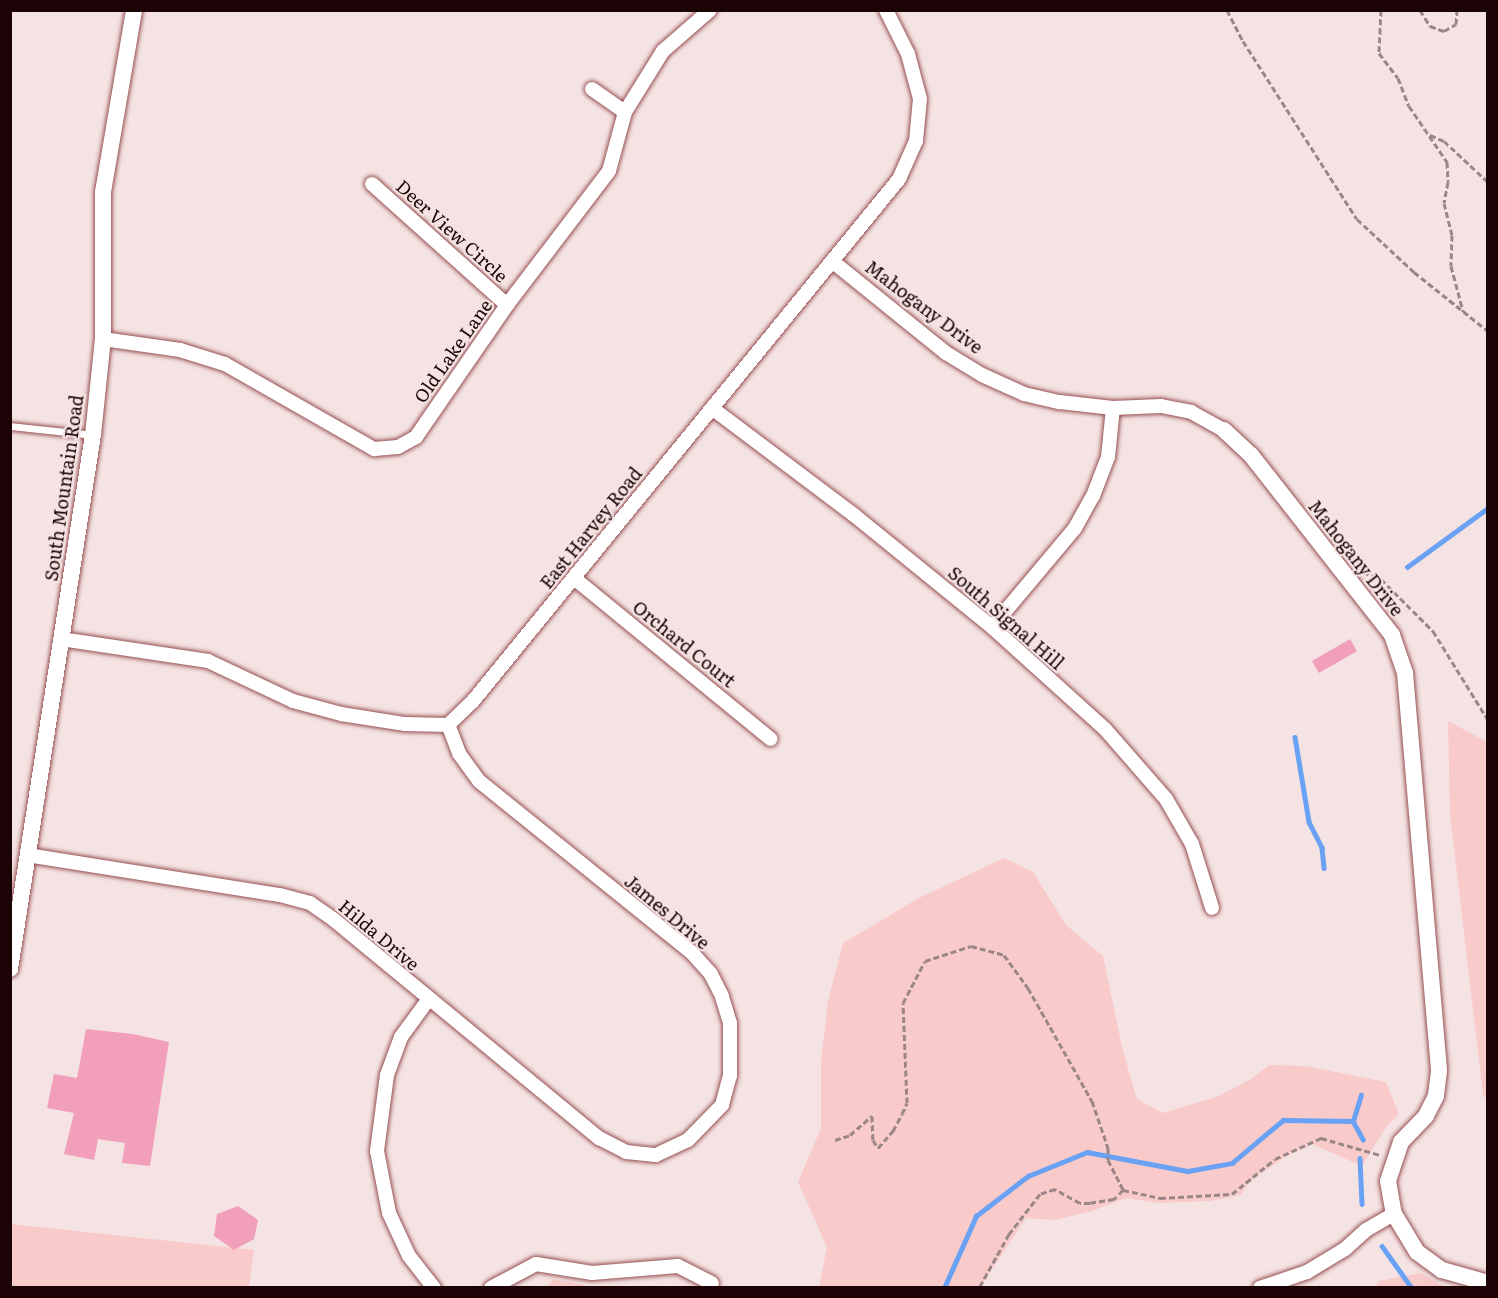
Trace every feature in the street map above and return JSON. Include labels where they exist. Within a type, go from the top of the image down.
[{"type":"street","name":"South Mountain Road","points":[[10,969],[93,435],[103,339],[103,192],[134,10]]},
{"type":"street","name":"Old Lake Lane","points":[[103,339],[180,350],[225,364],[374,449],[398,447],[416,437],[507,304],[609,171],[625,112],[663,51],[710,10]]},
{"type":"street","name":"East Harvey Road","points":[[448,725],[473,701],[899,179],[916,141],[920,99],[908,54],[886,10]]},
{"type":"street","points":[[592,89],[625,112]]},
{"type":"street","name":"Deer View Circle","points":[[372,184],[507,304]]},
{"type":"street","name":"Mahogany Drive","points":[[832,261],[946,353],[982,375],[1024,393],[1060,402],[1113,408],[1161,406],[1191,412],[1224,430],[1251,455],[1392,635],[1405,674],[1439,1071],[1436,1096],[1426,1116],[1401,1142],[1393,1158],[1388,1180],[1394,1214],[1417,1252],[1442,1270],[1488,1283]]},
{"type":"street","name":"South Signal Hill","points":[[712,408],[854,515],[992,627],[1105,729],[1166,799],[1192,844],[1212,908]]},
{"type":"street","points":[[992,627],[1075,528],[1093,496],[1108,457],[1113,408]]},
{"type":"street","name":"Orchard Court","points":[[574,578],[771,739]]},
{"type":"street","points":[[61,639],[208,661],[293,701],[341,714],[405,724],[448,725]]},
{"type":"street","name":"James Drive","points":[[448,725],[459,753],[479,781],[691,952],[711,974],[722,996],[729,1023],[730,1076],[722,1105],[688,1140],[656,1155]]},
{"type":"street","name":"Hilda Drive","points":[[27,855],[280,895],[310,903],[333,919],[428,1000],[599,1138],[626,1152],[656,1155]]},
{"type":"street","points":[[428,1000],[401,1037],[387,1075],[377,1151],[388,1213],[409,1256],[434,1287]]},
{"type":"street","points":[[1260,1287],[1307,1272],[1345,1249],[1366,1230],[1394,1214]]},
{"type":"street","points":[[491,1287],[536,1264],[592,1274],[678,1266],[712,1283]]},
{"type":"lane","points":[[10,426],[93,435]]},
{"type":"path","points":[[1227,10],[1243,41],[1357,219],[1463,313],[1488,331]]},
{"type":"path","points":[[1381,10],[1379,53],[1398,78],[1409,106],[1430,135],[1448,166],[1444,203],[1452,235],[1451,266],[1463,313]]},
{"type":"path","points":[[1420,10],[1431,26],[1444,31],[1456,24],[1457,10]]},
{"type":"path","points":[[1430,135],[1444,141],[1488,182]]},
{"type":"path","points":[[1347,579],[1363,572],[1381,579],[1433,630],[1488,720]]},
{"type":"path","points":[[835,1140],[850,1135],[872,1116],[873,1140],[876,1147],[893,1131],[907,1102],[903,1003],[927,959],[971,946],[1004,955],[1028,988],[1092,1101],[1108,1148],[1108,1160],[1123,1190]]},
{"type":"path","points":[[1123,1190],[1160,1198],[1232,1194],[1239,1191],[1247,1180],[1285,1153],[1322,1138],[1393,1158]]},
{"type":"path","points":[[979,1287],[1010,1234],[1040,1194],[1055,1189],[1080,1203],[1090,1203],[1114,1199],[1123,1190]]},
{"type":"shaded area","points":[[1448,721],[1487,742],[1487,1100],[1483,1095],[1450,814]]},
{"type":"shaded area","points":[[1004,858],[1033,872],[1066,925],[1103,956],[1123,1051],[1137,1099],[1163,1113],[1219,1096],[1251,1079],[1269,1065],[1306,1066],[1386,1082],[1399,1114],[1386,1127],[1362,1166],[1312,1144],[1285,1157],[1250,1181],[1241,1195],[1210,1201],[1158,1203],[1126,1198],[1092,1211],[1055,1220],[1026,1218],[980,1287],[819,1287],[827,1247],[798,1182],[821,1128],[821,1062],[828,1001],[843,943],[919,898]]},
{"type":"shaded area","points":[[11,1224],[254,1250],[249,1287],[11,1288]]},
{"type":"shaded area","points":[[1421,1273],[1445,1287],[1375,1287],[1379,1281]]},
{"type":"shaded area","points":[[553,1279],[593,1287],[547,1287]]},
{"type":"building","points":[[1350,639],[1357,651],[1319,673],[1312,661]]},
{"type":"building","points":[[86,1029],[133,1034],[169,1042],[150,1166],[122,1163],[125,1143],[98,1139],[94,1160],[64,1154],[74,1113],[47,1108],[54,1074],[77,1078]]},
{"type":"building","points":[[238,1206],[258,1220],[254,1239],[234,1250],[214,1236],[217,1214]]},
{"type":"waterway","points":[[1407,567],[1488,508]]},
{"type":"waterway","points":[[1295,737],[1309,822],[1322,848],[1324,868]]},
{"type":"waterway","points":[[1353,1121],[1361,1095]]},
{"type":"waterway","points":[[944,1288],[976,1216],[1028,1176],[1087,1152],[1188,1171],[1232,1163],[1283,1120],[1353,1121],[1363,1139]]},
{"type":"waterway","points":[[1360,1158],[1362,1204]]},
{"type":"waterway","points":[[1382,1246],[1412,1288]]}]
